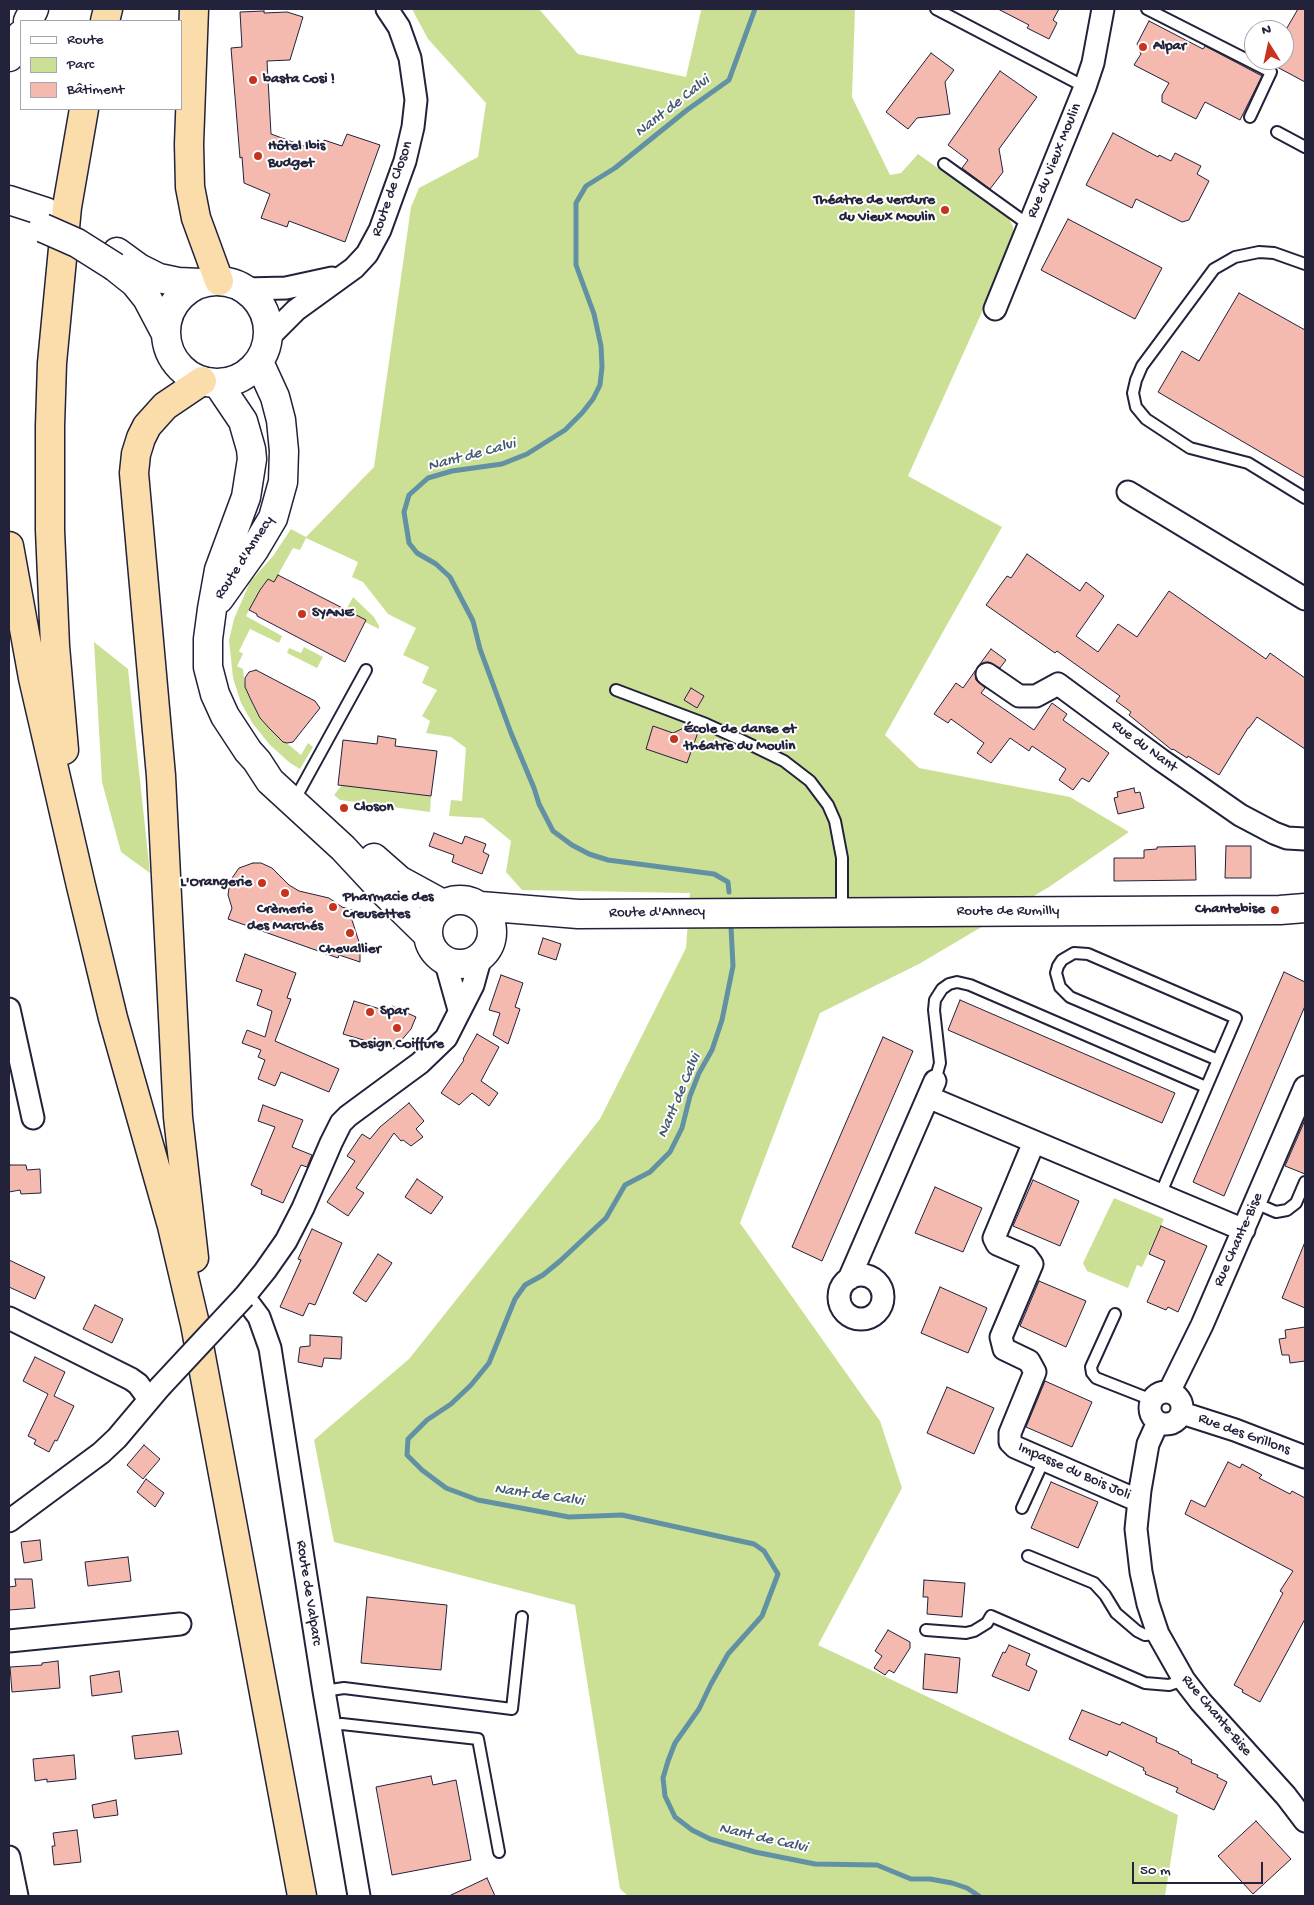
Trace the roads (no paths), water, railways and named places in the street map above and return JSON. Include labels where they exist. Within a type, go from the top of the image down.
[{"type":"highway","points":[[194,9],[189,144],[190,187],[210,282]]},
{"type":"highway","points":[[84,110],[67,207],[53,353],[50,426],[50,530],[55,646],[64,750],[73,814],[113,1018],[172,1226],[195,1324],[302,1896]]},
{"type":"highway","points":[[209,1392],[178,1117],[161,776],[134,473],[136,454],[147,426],[165,406],[210,382]]},
{"type":"highway","points":[[9,546],[33,678],[72,851],[100,958]]},
{"type":"main road","points":[[9,20],[15,9]]},
{"type":"main road","points":[[9,56],[20,37]]},
{"type":"main road","points":[[9,200],[44,220]]},
{"type":"main road","points":[[9,215],[44,220],[97,237],[147,298],[166,334]]},
{"type":"main road","points":[[116,260],[139,268],[159,278],[178,282],[210,282],[233,283],[246,289],[256,298],[264,310],[268,323],[269,337],[266,350],[259,362],[248,374],[233,381],[210,382],[188,374],[176,363],[169,349],[166,334],[171,308],[189,289],[210,282]]},
{"type":"main road","name":"Route d'Annecy","points":[[212,609],[265,533],[273,518],[283,482],[284,451],[281,420],[275,397],[259,362]]},
{"type":"main road","name":"Route d'Annecy","points":[[210,382],[243,422],[250,442],[252,459],[246,496],[219,570],[212,609],[208,639],[208,668],[215,694],[225,716],[243,744],[258,761],[270,781],[343,848],[428,935]]},
{"type":"main road","name":"Route d'Annecy","points":[[258,761],[284,776],[331,816],[398,880],[443,904]]},
{"type":"main road","points":[[456,900],[468,901],[480,906],[488,915],[492,927],[486,947],[470,962],[457,964],[445,960],[433,950],[428,935],[431,917],[443,904],[456,900]]},
{"type":"main road","name":"Route d'Annecy","points":[[480,906],[578,914],[736,912]]},
{"type":"main road","name":"Route de Rumilly","points":[[736,912],[1297,912]]},
{"type":"main road","name":"Route d'Annecy","points":[[486,947],[518,928],[578,914]]},
{"type":"street","name":"Route de Closon","points":[[269,337],[296,310],[347,274],[367,254],[380,230],[405,161],[415,113],[415,88],[410,58],[399,27],[387,9]]},
{"type":"street","name":"Rue du Vieux Moulin","points":[[994,309],[1085,87],[1093,63],[1103,9]]},
{"type":"street","name":"Route de Closon","points":[[246,289],[286,288],[315,283],[347,274]]},
{"type":"street","points":[[1128,492],[1305,599]]},
{"type":"street","name":"Rue du Nant","points":[[987,674],[1019,696],[1036,696],[1058,684],[1161,760],[1240,815],[1287,838],[1305,838]]},
{"type":"street","points":[[9,1521],[101,1453],[117,1438],[154,1393],[244,1297],[286,1241],[303,1208],[330,1143],[342,1123],[348,1116],[436,1049],[451,1031],[459,1010],[473,985],[486,947]]},
{"type":"street","points":[[445,960],[459,1010]]},
{"type":"street","points":[[9,1009],[33,1118]]},
{"type":"street","name":"Rue Chante-Bise","points":[[1161,1396],[1202,1325],[1305,1087]]},
{"type":"street","points":[[849,1279],[931,1089],[1034,1142],[1244,1230]]},
{"type":"street","name":"Impasse du Bois Joli","points":[[1034,1142],[994,1238],[997,1244],[1027,1257],[1032,1264],[1001,1341],[1007,1352],[1029,1361],[1036,1372],[1010,1433],[1010,1442],[1015,1448],[1139,1501]]},
{"type":"street","name":"Route de Valparc","points":[[244,1297],[259,1317],[270,1348],[358,1896]]},
{"type":"street","points":[[9,1318],[133,1380],[154,1393]]},
{"type":"street","points":[[1161,1396],[1180,1398],[1182,1413],[1179,1420],[1169,1425],[1154,1419],[1150,1410],[1161,1396]]},
{"type":"street","name":"Rue des Grillons","points":[[1182,1413],[1235,1430],[1305,1457]]},
{"type":"street","name":"Rue Chante-Bise","points":[[1158,1422],[1148,1444],[1136,1529],[1140,1572],[1158,1634],[1184,1680],[1283,1792],[1305,1821]]},
{"type":"street","points":[[9,1641],[180,1624]]},
{"type":"street","points":[[9,1857],[17,1896]]},
{"type":"lane","points":[[936,9],[1085,87]]},
{"type":"lane","points":[[1147,9],[1271,72],[1250,117]]},
{"type":"lane","points":[[1277,132],[1305,147]]},
{"type":"lane","points":[[944,164],[1029,225]]},
{"type":"lane","points":[[1305,264],[1274,253],[1259,252],[1235,257],[1214,269],[1142,366],[1133,393],[1136,407],[1146,419],[1190,448],[1248,463],[1305,498]]},
{"type":"lane","points":[[300,790],[366,670]]},
{"type":"lane","points":[[616,690],[740,739],[784,761],[810,781],[828,805],[835,821],[842,858],[842,911]]},
{"type":"lane","points":[[1160,1195],[1206,1087],[1218,1060],[1236,1018],[1088,954],[1074,953],[1062,960],[1058,966],[1056,973],[1060,987],[1070,997],[1218,1060]]},
{"type":"lane","points":[[931,1089],[940,1063],[934,1010],[935,1000],[942,989],[949,984],[957,982],[970,985],[1206,1087]]},
{"type":"lane","points":[[1255,1203],[1276,1212],[1287,1210],[1296,1203],[1305,1182]]},
{"type":"lane","points":[[1115,1314],[1092,1368],[1092,1373],[1096,1378],[1161,1396]]},
{"type":"lane","points":[[1022,1508],[1044,1460]]},
{"type":"lane","points":[[1028,1556],[1094,1583],[1105,1595],[1116,1612],[1132,1626],[1141,1633],[1158,1634]]},
{"type":"lane","points":[[926,1630],[966,1633],[974,1631],[987,1623],[991,1616],[1145,1683],[1169,1685],[1184,1680]]},
{"type":"lane","points":[[324,1691],[344,1688],[512,1709],[522,1617]]},
{"type":"lane","points":[[330,1726],[342,1724],[478,1739],[499,1852]]},
{"type":"waterway","name":"Nant de Calvi","points":[[729,892],[728,882],[714,874],[608,860],[589,854],[572,845],[553,831],[539,804],[511,733],[480,649],[473,621],[450,577],[436,564],[417,553],[409,543],[404,512],[409,495],[428,478],[452,471],[502,464],[527,454],[565,430],[593,399],[600,385],[602,367],[601,346],[594,314],[576,265],[576,203],[586,186],[615,168],[687,110],[729,80],[755,9]]},
{"type":"waterway","name":"Nant de Calvi","points":[[731,927],[733,966],[722,1020],[712,1050],[699,1073],[690,1096],[682,1128],[670,1152],[650,1172],[625,1185],[606,1218],[560,1261],[543,1275],[525,1285],[515,1299],[489,1363],[471,1385],[451,1404],[427,1420],[408,1439],[407,1455],[422,1470],[446,1488],[478,1500],[569,1517],[622,1515],[754,1544],[764,1551],[778,1574],[762,1616],[728,1654],[699,1709],[675,1743],[668,1761],[663,1778],[665,1796],[675,1817],[692,1830],[710,1839],[755,1852],[815,1864],[877,1865],[911,1879],[930,1879],[952,1883],[967,1888],[979,1896]]},
{"type":"place","name":"Alpar","points":[[1143,47]]},
{"type":"place","name":"basta Cosi !","points":[[253,80]]},
{"type":"place","name":"Hôtel Ibis Budget","points":[[258,156]]},
{"type":"place","name":"Théatre de verdure du Vieux Moulin","points":[[945,210]]},
{"type":"place","name":"SYANE","points":[[302,614]]},
{"type":"place","name":"École de danse et théatre du Moulin","points":[[674,739]]},
{"type":"place","name":"Closon","points":[[344,808]]},
{"type":"place","name":"L'Orangerie","points":[[262,883]]},
{"type":"place","name":"Crèmerie des Marchés","points":[[285,893]]},
{"type":"place","name":"Pharmacie des Creusettes","points":[[333,907]]},
{"type":"place","name":"Chantebise","points":[[1275,910]]},
{"type":"place","name":"Chevallier","points":[[350,933]]},
{"type":"place","name":"Spar","points":[[370,1012]]},
{"type":"place","name":"Design Coiffure","points":[[397,1028]]}]
